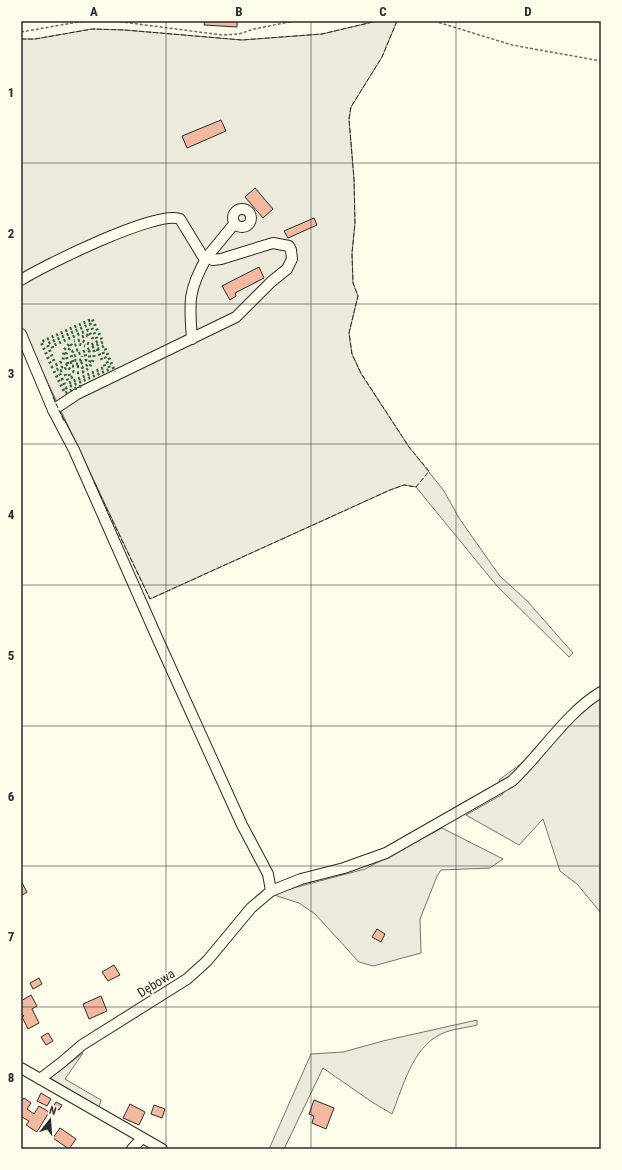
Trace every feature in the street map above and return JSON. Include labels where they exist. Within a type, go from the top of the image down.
[{"type":"street","points":[[21,280],[43,267],[129,229],[172,217],[180,219],[206,258],[214,260],[220,259],[273,243],[289,246],[292,250],[292,259],[287,269],[271,282],[236,317],[77,394],[53,410]]},
{"type":"street","points":[[192,339],[190,298],[192,285],[206,258],[234,224]]},
{"type":"street","points":[[21,334],[53,410],[74,450],[242,825],[268,874],[271,891]]},
{"type":"street","name":"Dębowa","points":[[40,1079],[82,1045],[187,979],[207,961],[251,908],[271,891],[301,879],[344,868],[386,853],[512,781],[530,765],[579,708],[589,699],[601,692]]},
{"type":"street","points":[[25,1071],[162,1149]]},
{"type":"street","points":[[132,1149],[142,1138]]},
{"type":"path","points":[[21,32],[84,21]]},
{"type":"path","points":[[115,21],[222,35],[239,34],[254,29],[294,21]]},
{"type":"path","points":[[434,21],[512,45],[601,61]]},
{"type":"shaded area","points":[[377,21],[397,21],[382,57],[351,107],[349,119],[354,179],[355,223],[352,253],[353,283],[358,296],[349,333],[352,354],[361,374],[409,447],[444,491],[459,518],[499,575],[528,602],[573,653],[569,657],[497,586],[416,487],[404,485],[150,599],[21,326],[21,39],[35,39],[92,29],[125,30],[242,40],[322,34]]},
{"type":"shaded area","points":[[601,690],[601,913],[577,884],[560,871],[543,819],[519,845],[466,815],[503,794],[499,780],[530,757]]},
{"type":"shaded area","points":[[442,828],[503,859],[490,868],[441,870],[437,876],[420,919],[421,953],[373,966],[359,962],[315,914],[299,903],[274,895],[282,891],[365,869]]},
{"type":"shaded area","points":[[477,1020],[477,1025],[445,1032],[431,1040],[416,1058],[410,1069],[392,1114],[323,1068],[284,1149],[269,1149],[311,1054],[343,1052],[383,1041]]},
{"type":"shaded area","points":[[83,1053],[65,1079],[101,1100],[99,1107],[50,1078]]},
{"type":"building","points":[[205,21],[237,21],[237,27],[204,25]]},
{"type":"building","points":[[221,120],[226,131],[187,148],[182,136]]},
{"type":"building","points":[[255,188],[273,209],[263,218],[245,197]]},
{"type":"building","points":[[314,218],[317,225],[288,238],[284,231]]},
{"type":"building","points":[[259,267],[264,278],[235,293],[236,296],[230,300],[222,286]]},
{"type":"building","points":[[21,881],[27,892],[21,896]]},
{"type":"building","points":[[377,929],[385,934],[381,942],[372,937]]},
{"type":"building","points":[[114,965],[120,975],[108,981],[102,972]]},
{"type":"building","points":[[39,978],[42,984],[33,989],[30,983]]},
{"type":"building","points":[[31,995],[37,1006],[32,1009],[39,1023],[28,1029],[22,1017],[24,1016],[21,1013],[21,1001]]},
{"type":"building","points":[[101,996],[107,1011],[89,1019],[83,1004]]},
{"type":"building","points":[[48,1033],[53,1041],[46,1045],[41,1037]]},
{"type":"building","points":[[41,1093],[51,1099],[47,1106],[37,1101]]},
{"type":"building","points":[[24,1098],[31,1103],[27,1109],[34,1114],[39,1106],[49,1112],[37,1132],[26,1125],[29,1121],[22,1117],[21,1118],[21,1102]]},
{"type":"building","points":[[314,1100],[334,1108],[326,1129],[312,1123],[314,1116],[309,1114]]},
{"type":"building","points":[[56,1102],[62,1105],[59,1110],[53,1107]]},
{"type":"building","points":[[130,1104],[145,1112],[139,1125],[123,1118]]},
{"type":"building","points":[[154,1105],[165,1109],[162,1118],[151,1114]]},
{"type":"building","points":[[60,1128],[76,1139],[69,1149],[53,1138]]},
{"type":"hedge","points":[[74,356],[103,342],[92,319],[41,342],[52,367],[63,361],[64,350],[70,343],[72,346],[79,344],[85,346]]},
{"type":"hedge","points":[[54,361],[47,344],[90,324],[98,341],[91,345],[81,340],[74,341]]},
{"type":"hedge","points":[[53,348],[52,346],[88,330],[93,339]]},
{"type":"hedge","points":[[82,337],[87,335],[89,339]]},
{"type":"hedge","points":[[103,352],[110,369],[66,388],[59,372],[68,367],[77,373],[86,370],[92,362],[94,351],[104,346],[115,372]]},
{"type":"hedge","points":[[68,364],[66,354],[70,348]]},
{"type":"hedge","points":[[73,362],[71,355],[73,351],[81,349]]},
{"type":"hedge","points":[[86,366],[90,361],[89,349]]},
{"type":"hedge","points":[[97,349],[102,360]]},
{"type":"hedge","points":[[76,364],[80,364],[86,360],[85,351]]},
{"type":"hedge","points":[[81,386],[65,393],[54,371],[76,360],[81,360],[82,356]]},
{"type":"hedge","points":[[65,374],[69,383],[105,367],[104,364]]},
{"type":"hedge","points":[[72,366],[82,367],[84,372]]},
{"type":"hedge","points":[[69,374],[70,378],[75,376]]},
{"type":"fence","points":[[21,39],[35,39],[92,29],[125,30],[242,40],[322,34],[377,21]]},
{"type":"fence","points":[[94,482],[150,599],[390,490],[404,485],[416,487],[429,471],[409,447],[361,373],[352,354],[349,333],[358,296],[353,283],[352,253],[355,223],[354,179],[349,119],[351,107],[382,57],[397,21],[394,21]]},
{"type":"fence","points":[[53,397],[64,421]]}]
